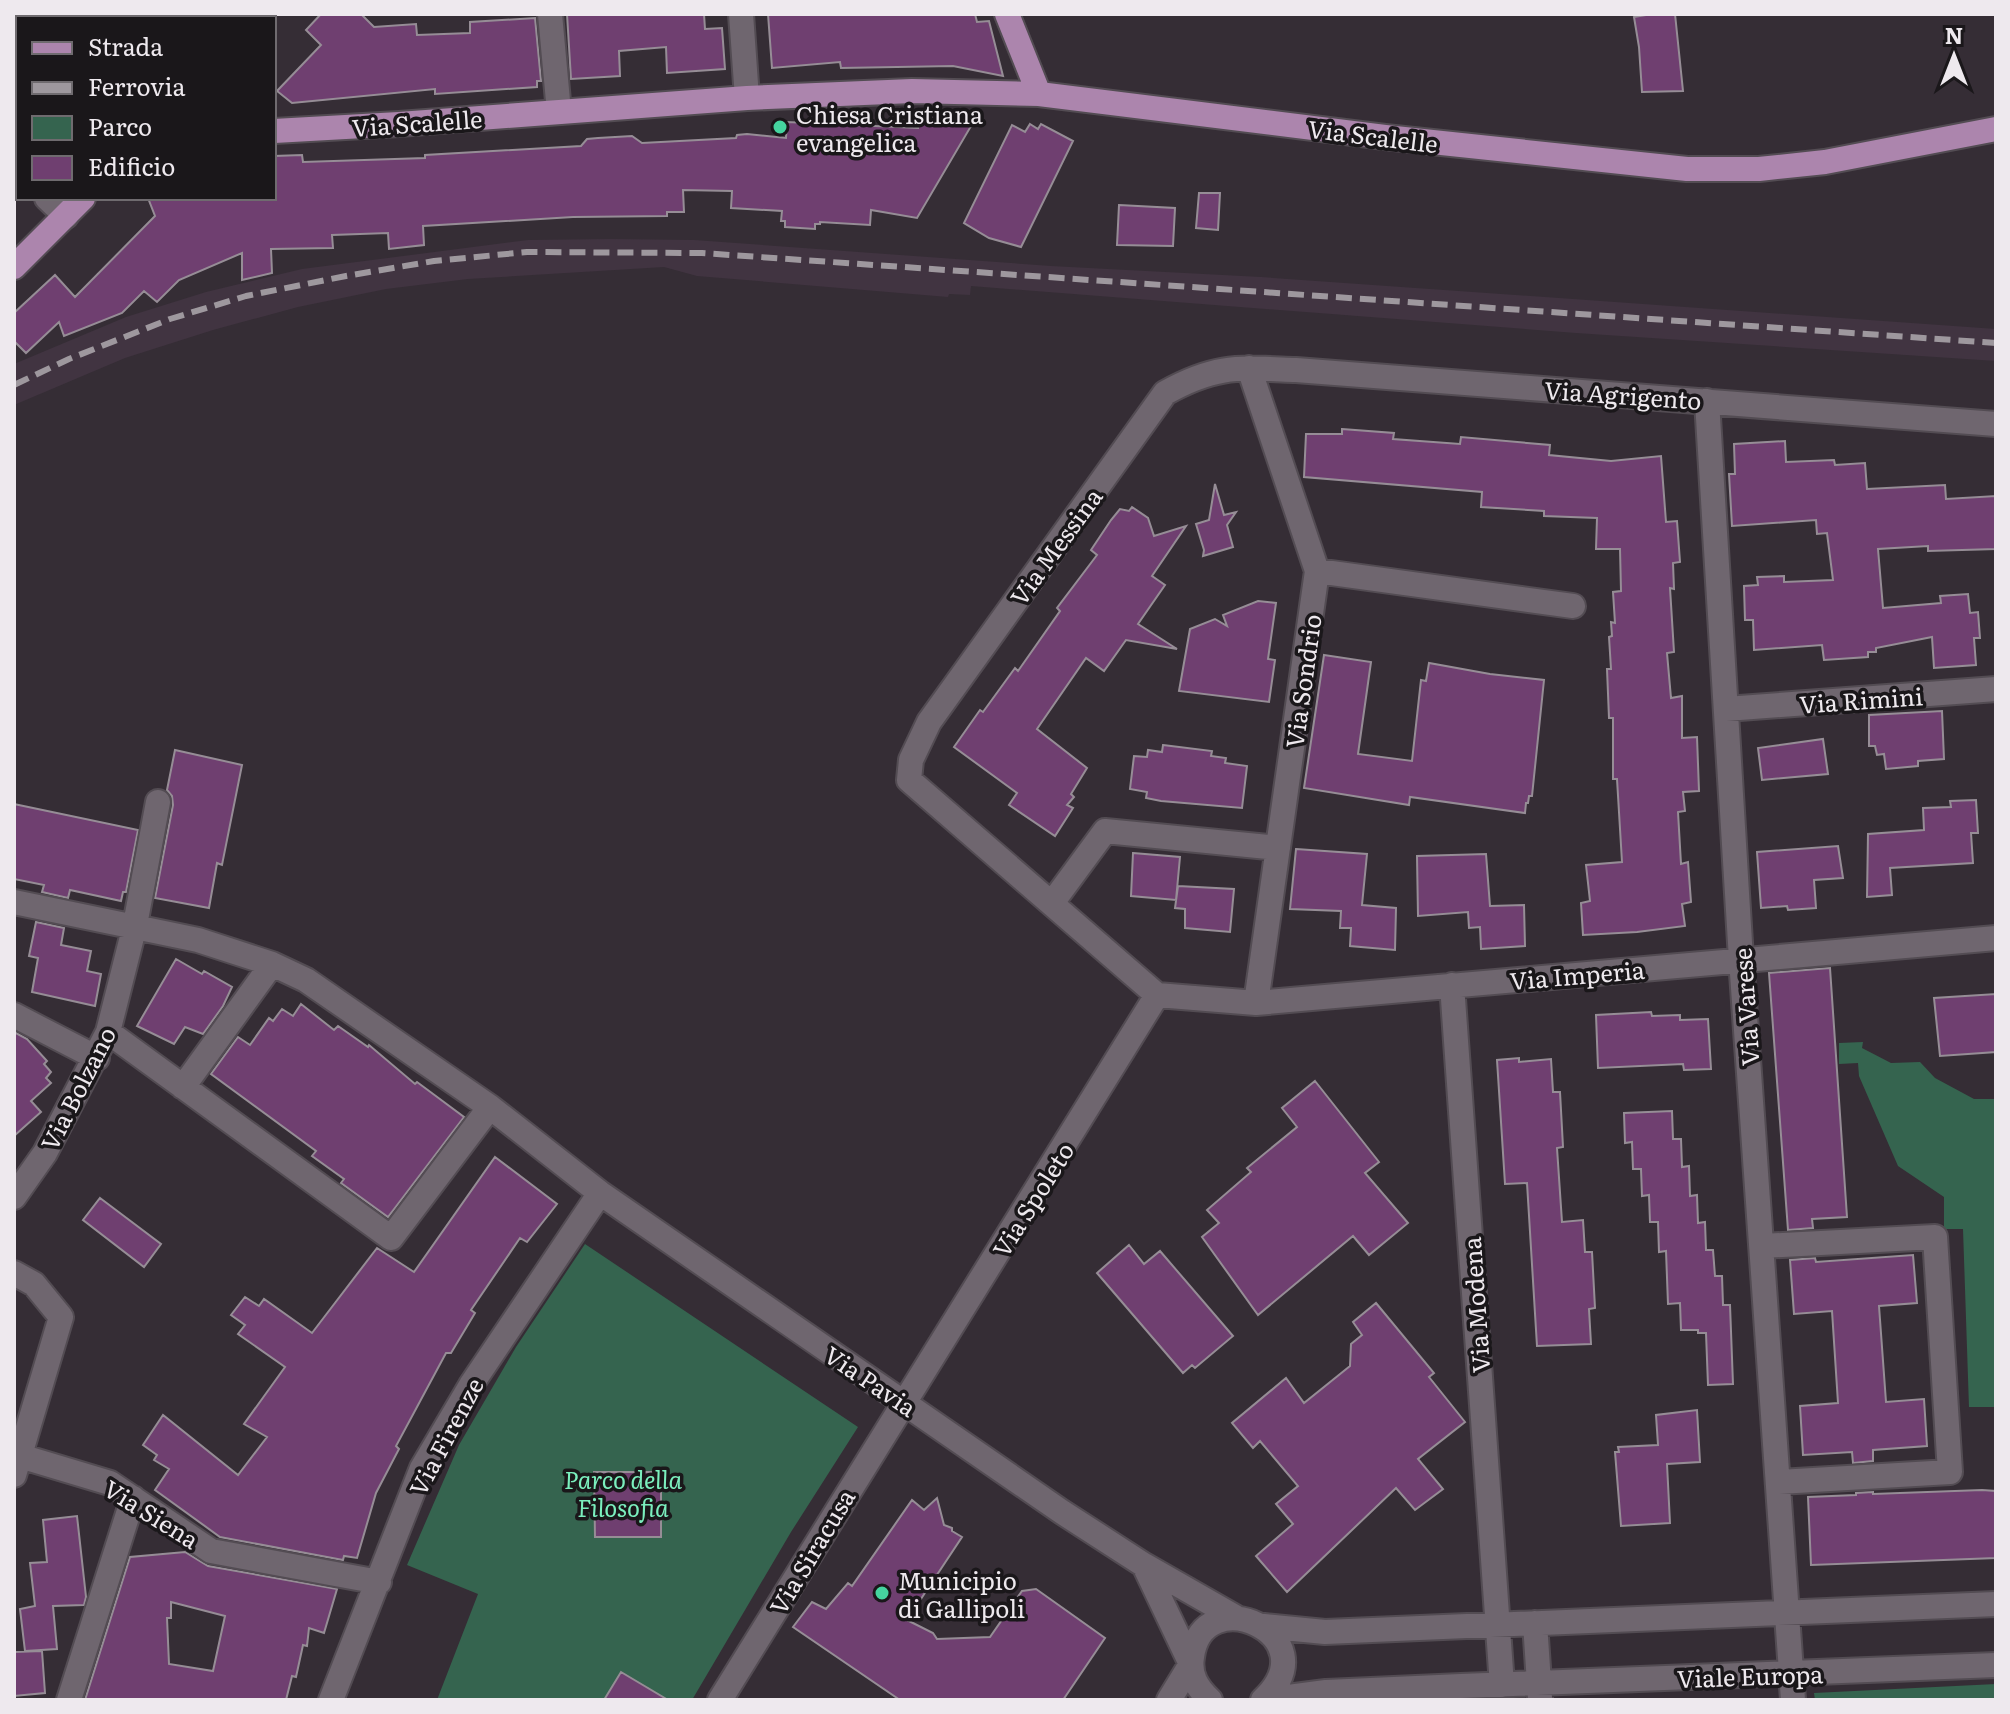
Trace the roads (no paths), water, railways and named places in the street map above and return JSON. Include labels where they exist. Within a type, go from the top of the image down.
[{"type":"main road","points":[[1007,14],[1039,94]]},
{"type":"main road","name":"Via Scalelle","points":[[276,131],[747,98],[912,91],[1039,94],[1385,137],[1687,169],[1759,169],[1825,162],[1996,129]]},
{"type":"main road","points":[[14,267],[75,207]]},
{"type":"street","points":[[550,14],[559,112]]},
{"type":"street","points":[[741,14],[747,98]]},
{"type":"street","points":[[53,200],[75,207]]},
{"type":"street","name":"Via Messina","points":[[1052,903],[909,780],[911,760],[929,722],[1165,393],[1196,376],[1228,368],[1249,368]]},
{"type":"street","name":"Via Agrigento","points":[[1249,368],[1996,424]]},
{"type":"street","name":"Via Sondrio","points":[[1249,368],[1317,571],[1256,1003]]},
{"type":"street","name":"Via Varese","points":[[1707,401],[1741,959],[1793,1700]]},
{"type":"street","points":[[1317,571],[1573,606]]},
{"type":"street","name":"Via Rimini","points":[[1726,709],[1996,689]]},
{"type":"street","name":"Via Bolzano","points":[[14,1197],[45,1153],[108,1032],[135,925],[158,802]]},
{"type":"street","points":[[1157,995],[1052,903],[1105,831],[1278,848]]},
{"type":"street","name":"Via Pavia","points":[[14,902],[198,940],[272,964],[306,980],[490,1107],[600,1193],[902,1402],[1144,1565],[1235,1617],[1250,1619],[1264,1626]]},
{"type":"street","name":"Via Imperia","points":[[1157,995],[1256,1003],[1996,938]]},
{"type":"street","points":[[183,1087],[272,964]]},
{"type":"street","name":"Via Modena","points":[[1452,985],[1502,1685]]},
{"type":"street","name":"Via Spoleto","points":[[902,1402],[951,1329],[1157,995]]},
{"type":"street","points":[[14,1015],[97,1058]]},
{"type":"street","points":[[108,1032],[391,1238],[490,1107]]},
{"type":"street","name":"Via Firenze","points":[[331,1700],[422,1468],[471,1385],[600,1193]]},
{"type":"street","points":[[1762,1246],[1935,1237],[1950,1472],[1779,1482]]},
{"type":"street","points":[[14,1273],[34,1284],[61,1317],[17,1466]]},
{"type":"street","name":"Via Siracusa","points":[[720,1700],[902,1402]]},
{"type":"street","name":"Via Siena","points":[[17,1466],[110,1483],[211,1551],[379,1582]]},
{"type":"street","points":[[69,1700],[133,1498]]},
{"type":"street","points":[[1144,1565],[1191,1664]]},
{"type":"street","points":[[1264,1626],[1325,1632],[1996,1604]]},
{"type":"street","points":[[1210,1700],[1193,1678],[1193,1649],[1209,1626],[1235,1617]]},
{"type":"street","points":[[1535,1623],[1540,1692]]},
{"type":"street","points":[[1263,1700],[1280,1677],[1282,1663],[1280,1649],[1264,1626]]},
{"type":"street","points":[[1169,1700],[1191,1664]]},
{"type":"street","name":"Viale Europa","points":[[1263,1700],[1326,1692],[1502,1685],[1540,1692],[1792,1674],[1996,1665]]},
{"type":"railway","points":[[14,385],[69,359],[170,319],[246,296],[434,261],[527,252],[702,253],[1996,343]]},
{"type":"place","name":"Chiesa Cristiana evangelica","points":[[780,127]]},
{"type":"place","name":"Municipio di Gallipoli","points":[[882,1593]]},
{"type":"park label","name":"Parco della Filosofia","points":[[623,1492]]}]
